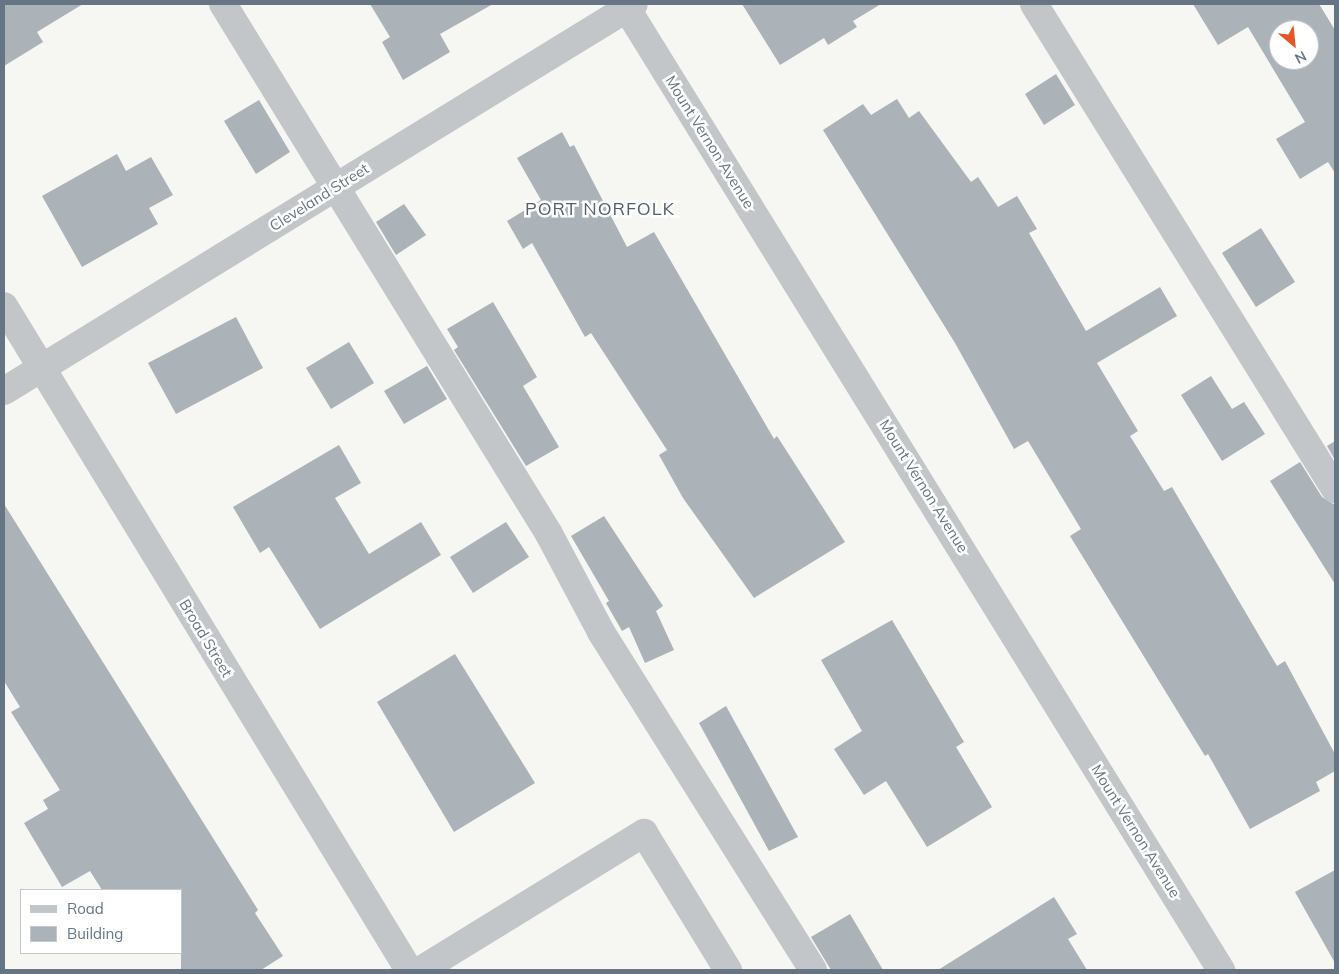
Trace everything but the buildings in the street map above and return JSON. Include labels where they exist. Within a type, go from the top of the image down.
[{"type":"street","points":[[223,4],[549,534],[601,632],[813,970]]},
{"type":"street","points":[[1034,4],[1335,489]]},
{"type":"street","name":"Cleveland Street","points":[[4,390],[336,188],[628,5]]},
{"type":"street","name":"Mount Vernon Avenue","points":[[628,5],[1221,970]]},
{"type":"street","name":"Broad Street","points":[[4,306],[408,970]]},
{"type":"street","points":[[421,970],[644,833],[728,970]]},
{"type":"district","name":"PORT NORFOLK","points":[[600,209]]}]
